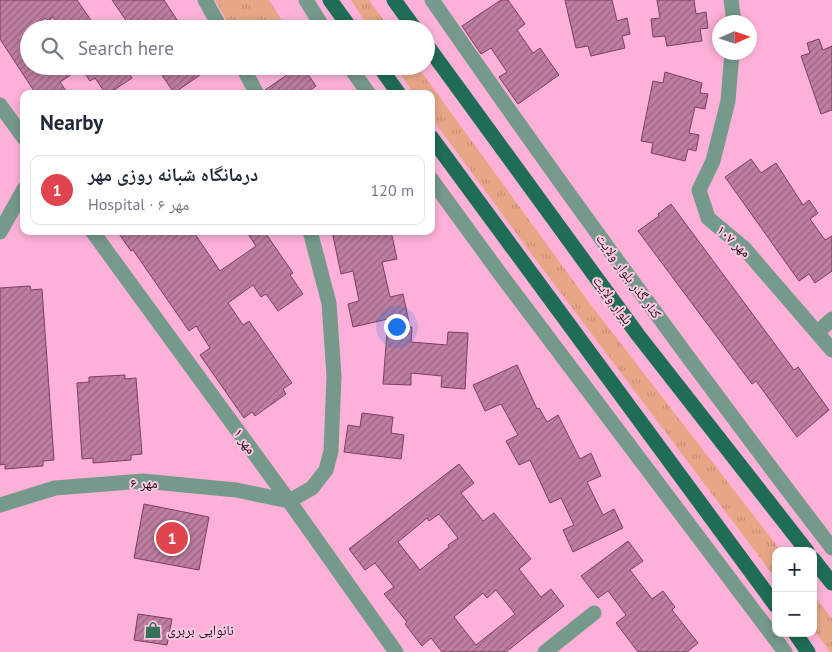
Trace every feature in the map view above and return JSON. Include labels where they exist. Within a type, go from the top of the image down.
[{"type":"main road","points":[[330,0],[344,20]]},
{"type":"main road","points":[[394,0],[408,20]]},
{"type":"main road","name":"بلوار ولایت","points":[[435,56],[638,335],[803,547]]},
{"type":"main road","points":[[385,75],[396,90]]},
{"type":"main road","points":[[435,142],[772,601]]},
{"type":"main road","points":[[817,564],[832,583]]},
{"type":"main road","points":[[798,637],[808,652]]},
{"type":"street","points":[[204,0],[216,20]]},
{"type":"street","points":[[306,0],[318,20]]},
{"type":"street","name":"کنار گذر بلوار ولایت","points":[[432,0],[655,313],[832,548]]},
{"type":"street","points":[[731,0],[733,15]]},
{"type":"street","name":"مهر ۱۰۷","points":[[731,60],[728,101],[713,161],[699,190],[708,218],[744,248],[832,350]]},
{"type":"street","points":[[246,75],[254,90]]},
{"type":"street","points":[[356,75],[366,90]]},
{"type":"street","points":[[0,105],[20,132]]},
{"type":"street","points":[[435,185],[500,275],[785,652]]},
{"type":"street","points":[[0,232],[20,196]]},
{"type":"street","name":"مهر ۱","points":[[95,235],[289,501],[396,652]]},
{"type":"street","points":[[289,501],[312,488],[326,470],[330,451],[334,376],[329,303],[311,235]]},
{"type":"street","points":[[818,332],[832,319]]},
{"type":"street","name":"مهر ۶","points":[[0,506],[55,488],[143,481],[236,490],[289,501]]},
{"type":"street","points":[[546,652],[594,613]]},
{"type":"green space","points":[[215,0],[269,0],[281,20],[226,20]]},
{"type":"green space","points":[[351,0],[369,0],[383,20],[364,20]]},
{"type":"green space","points":[[401,75],[424,75],[434,90],[411,90]]},
{"type":"green space","points":[[435,91],[588,301],[778,547],[772,547],[772,574],[435,122]]},
{"type":"green space","points":[[817,599],[832,619],[832,652],[830,652],[817,634]]},
{"type":"building","points":[[0,0],[77,0],[91,20],[55,20],[53,17],[49,20],[46,18],[43,20],[20,20],[20,70],[0,39]]},
{"type":"building","points":[[112,0],[164,0],[177,20],[126,20]]},
{"type":"building","points":[[501,0],[508,0],[525,24],[517,30],[533,53],[540,48],[559,75],[518,104],[499,77],[507,72],[491,48],[481,54],[462,26]]},
{"type":"building","points":[[565,0],[612,0],[617,21],[627,18],[630,34],[622,36],[625,48],[591,56],[588,46],[576,48]]},
{"type":"building","points":[[657,0],[694,0],[696,14],[706,12],[708,28],[700,29],[702,41],[667,46],[665,36],[653,37],[651,19],[660,18]]},
{"type":"building","points":[[819,39],[823,50],[832,46],[832,110],[821,114],[801,56],[810,53],[807,43]]},
{"type":"building","points":[[665,72],[702,83],[700,93],[708,94],[705,109],[695,107],[689,133],[699,135],[696,151],[688,149],[685,161],[651,153],[653,143],[641,141],[653,81],[663,83]]},
{"type":"building","points":[[24,75],[70,75],[60,82],[65,90],[33,90]]},
{"type":"building","points":[[86,75],[130,75],[132,78],[114,90],[103,90],[95,78],[90,81]]},
{"type":"building","points":[[162,75],[200,75],[178,90],[172,90]]},
{"type":"building","points":[[287,75],[308,75],[316,86],[310,90],[265,90]]},
{"type":"building","points":[[751,159],[761,173],[776,163],[803,205],[809,200],[818,213],[810,219],[825,240],[832,236],[832,271],[815,283],[809,274],[799,281],[725,177]]},
{"type":"building","points":[[671,204],[794,370],[798,367],[829,410],[797,437],[756,381],[752,384],[638,231],[659,216],[658,214]]},
{"type":"building","points":[[120,235],[196,235],[220,271],[256,246],[249,235],[267,235],[293,273],[290,275],[303,294],[278,311],[266,294],[261,297],[253,285],[228,303],[243,325],[249,321],[292,383],[283,389],[286,394],[255,416],[252,412],[244,418],[200,355],[210,348],[196,326],[189,331],[133,250],[131,251]]},
{"type":"building","points":[[333,235],[392,235],[397,259],[382,262],[390,297],[403,294],[410,327],[412,327],[411,342],[447,345],[448,332],[468,333],[465,389],[441,387],[442,376],[411,373],[411,385],[383,384],[388,319],[353,327],[348,304],[359,301],[353,271],[341,274]]},
{"type":"building","points":[[30,286],[31,290],[42,289],[54,460],[43,461],[43,466],[5,469],[5,464],[0,465],[0,288]]},
{"type":"building","points":[[517,365],[537,409],[539,408],[547,422],[558,415],[580,459],[591,453],[601,476],[587,482],[603,515],[614,509],[623,528],[573,552],[563,530],[574,525],[561,498],[550,503],[530,460],[519,465],[506,441],[518,435],[501,404],[485,411],[473,385]]},
{"type":"building","points":[[125,375],[125,379],[136,378],[142,454],[131,455],[131,460],[93,463],[93,458],[82,459],[77,383],[89,382],[89,377]]},
{"type":"building","points":[[362,413],[393,417],[391,433],[404,435],[401,459],[344,452],[348,425],[360,427]]},
{"type":"building","points":[[459,464],[474,483],[461,493],[483,521],[494,513],[531,559],[519,569],[541,597],[551,589],[564,606],[506,652],[442,652],[431,638],[422,646],[405,624],[407,622],[384,594],[394,587],[375,563],[365,570],[349,549]],"holes":[[[439,514],[458,538],[420,570],[398,542],[427,518],[429,521]],[[496,590],[515,614],[476,645],[454,617],[483,593],[487,598]]]},
{"type":"building","points":[[144,504],[209,517],[199,570],[134,558]]},
{"type":"building","points":[[628,541],[643,561],[630,570],[652,599],[663,591],[675,607],[672,610],[698,643],[687,652],[638,652],[616,623],[626,615],[608,591],[598,598],[581,576]]},
{"type":"building","name":"نانوایی بربری","points":[[138,614],[172,619],[167,645],[134,640]]},
{"type":"place","name":"درمانگاه شبانه روزی مهر","points":[[172,538]]},
{"type":"place","name":"نانوایی بربری","points":[[153,630]]}]
